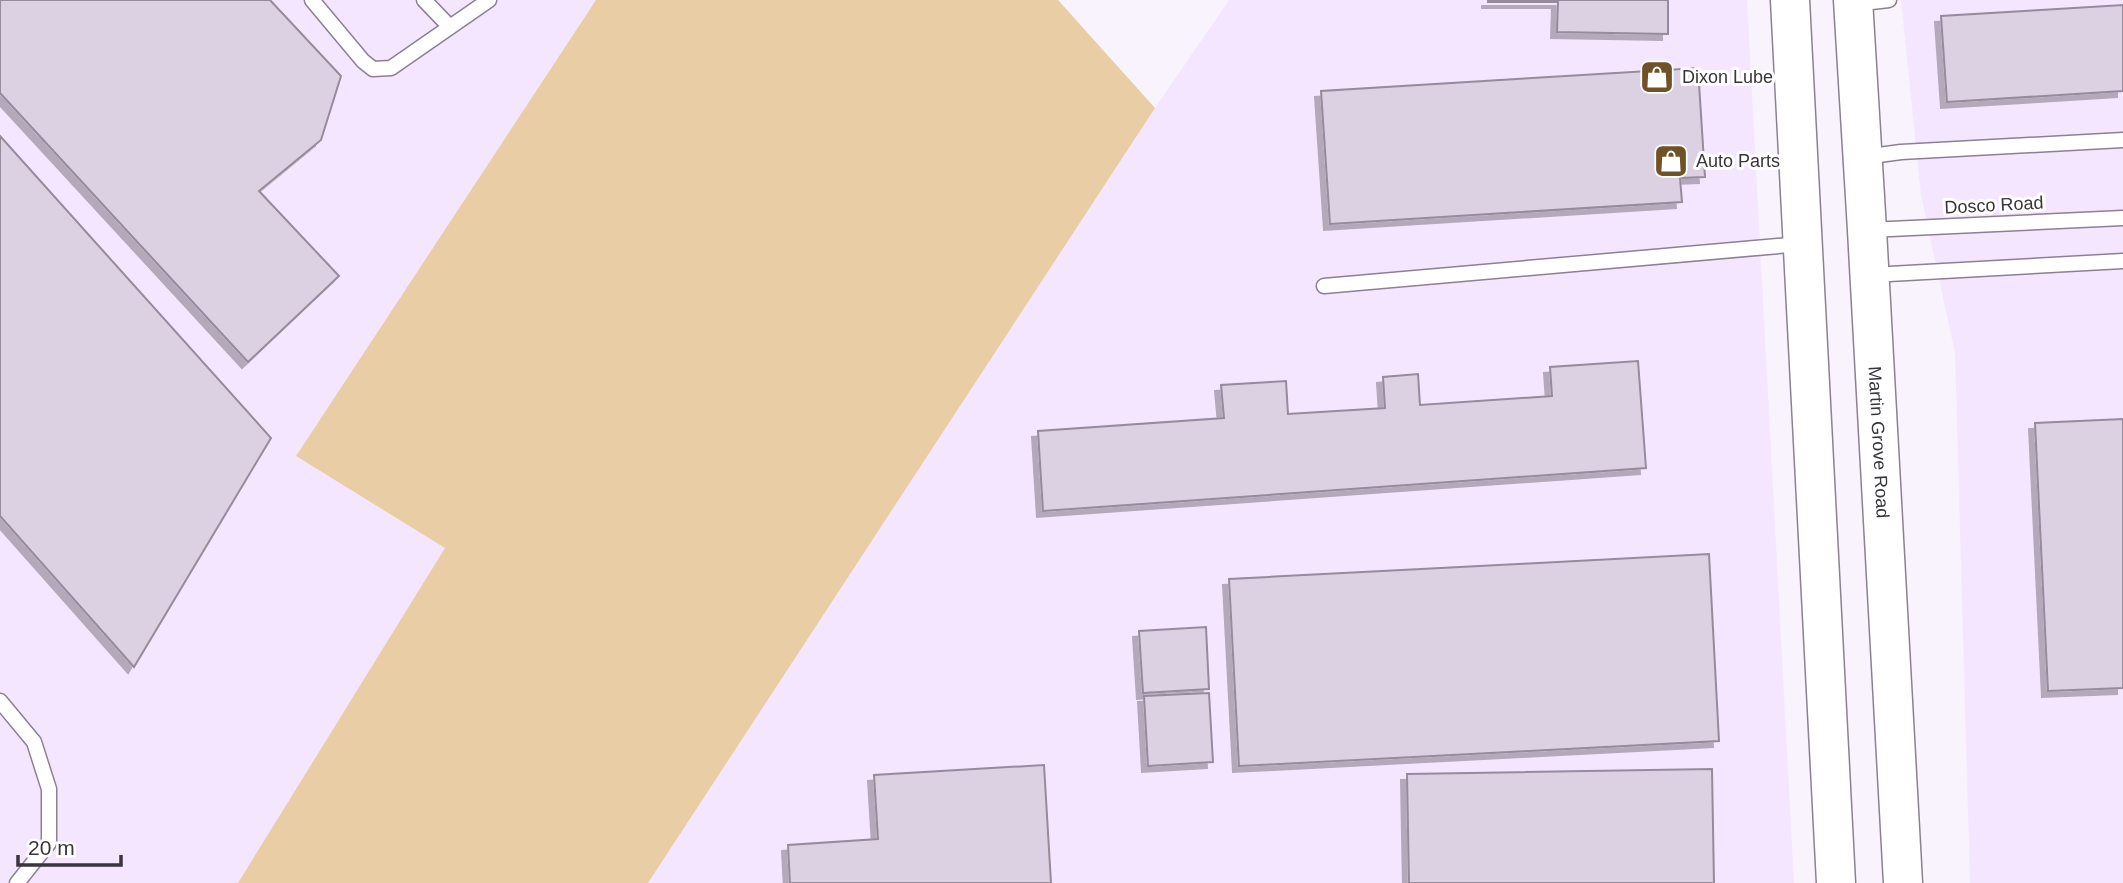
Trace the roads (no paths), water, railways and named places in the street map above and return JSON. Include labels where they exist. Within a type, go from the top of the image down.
[{"type":"main road","points":[[1790,0],[1836,883]]},
{"type":"main road","name":"Martin Grove Road","points":[[1865,1],[1863,157],[1903,883]]},
{"type":"lane","points":[[312,0],[363,61],[373,69],[391,68],[489,0]]},
{"type":"lane","points":[[424,0],[450,27]]},
{"type":"lane","points":[[1863,157],[1901,152],[2123,140]]},
{"type":"lane","name":"Dosco Road","points":[[1867,230],[2123,218]]},
{"type":"lane","points":[[1324,286],[1803,244]]},
{"type":"lane","points":[[1870,275],[2123,261]]},
{"type":"lane","points":[[0,701],[34,742],[49,789],[50,843],[17,883]]},
{"type":"place","name":"Dixon Lube","points":[[1657,77]]},
{"type":"place","name":"Auto Parts","points":[[1671,161]]}]
